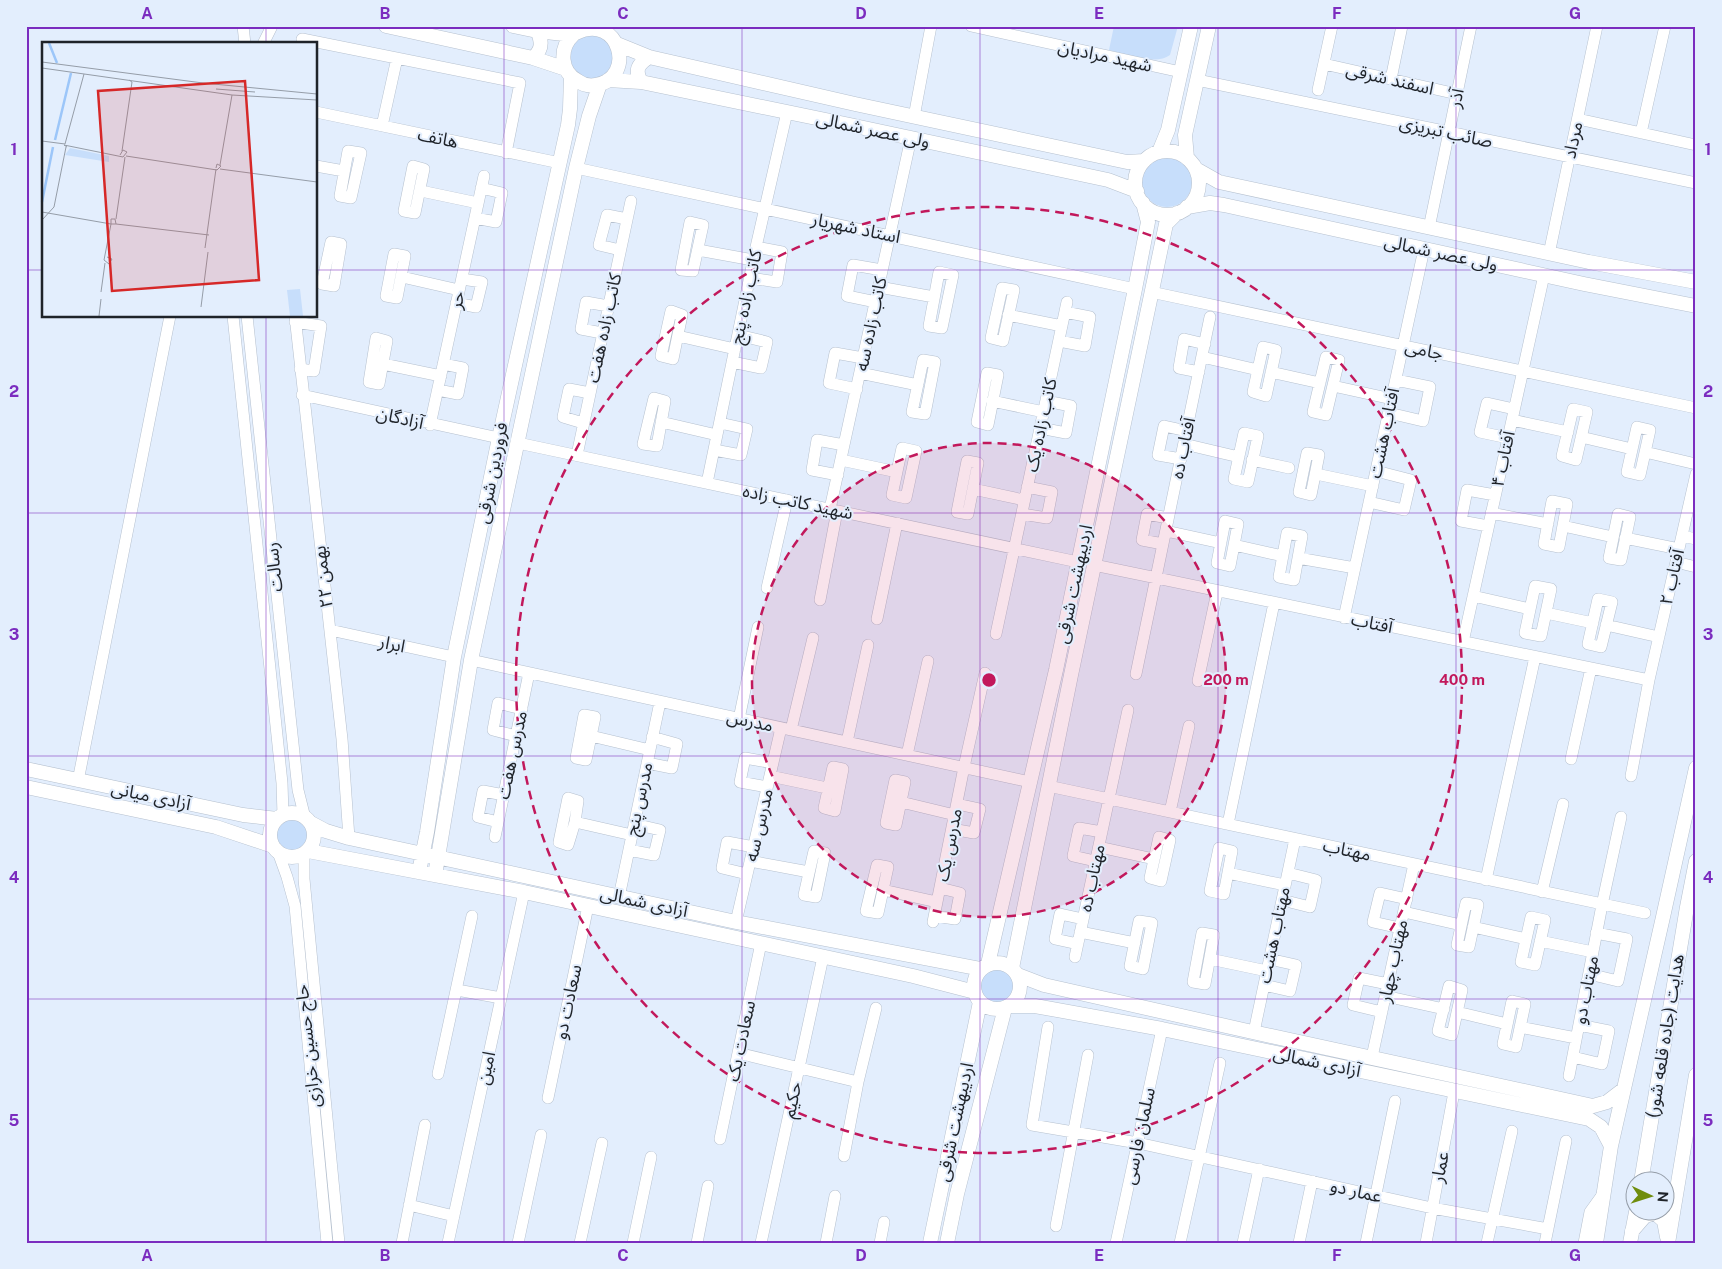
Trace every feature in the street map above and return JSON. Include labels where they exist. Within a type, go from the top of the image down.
[{"type":"main road","points":[[386,26],[533,58],[568,72],[584,84],[604,82],[614,75],[620,60],[620,52],[615,36],[599,29],[537,31],[513,26]]},
{"type":"main road","points":[[1159,152],[1168,130],[1191,26]]},
{"type":"main road","points":[[1192,164],[1177,152],[1168,151],[1151,155],[1144,161],[1136,177],[1140,197],[1150,210],[1167,215],[1182,210],[1196,195],[1199,187],[1192,164],[1186,131],[1209,26]]},
{"type":"main road","points":[[533,58],[541,46],[541,38],[537,31]]},
{"type":"main road","points":[[568,72],[564,53],[566,45],[576,31]]},
{"type":"main road","name":"ولی عصر شمالی","points":[[615,36],[648,57],[1115,160],[1127,162],[1144,161]]},
{"type":"main road","points":[[641,82],[637,74],[638,67],[648,57]]},
{"type":"main road","name":"فروردین شرقی","points":[[419,872],[454,657],[499,438],[560,163],[570,109],[568,72]]},
{"type":"main road","name":"ولی عصر شمالی","points":[[604,82],[641,82],[1108,180],[1140,197]]},
{"type":"main road","name":"فروردین شرقی","points":[[435,875],[471,660],[576,168],[589,116],[604,82]]},
{"type":"main road","points":[[570,109],[583,107],[589,116]]},
{"type":"main road","points":[[1170,122],[1173,128],[1179,132],[1186,131]]},
{"type":"main road","points":[[1108,180],[1114,177],[1117,172],[1115,160]]},
{"type":"main road","name":"ولی عصر شمالی","points":[[1192,164],[1219,182],[1549,254],[1696,282]]},
{"type":"main road","points":[[1224,205],[1219,200],[1218,193],[1222,187],[1229,184]]},
{"type":"main road","name":"اردیبهشت شرقی","points":[[985,967],[1053,686],[1135,289],[1148,222],[1140,197]]},
{"type":"main road","name":"ولی عصر شمالی","points":[[1182,210],[1210,202],[1696,306]]},
{"type":"main road","name":"اردیبهشت شرقی","points":[[1015,971],[1048,786],[1151,292],[1166,224],[1182,210]]},
{"type":"main road","points":[[1146,232],[1156,230],[1161,233],[1163,238]]},
{"type":"main road","points":[[1059,657],[1062,663],[1066,664],[1070,664],[1075,659]]},
{"type":"main road","points":[[1053,686],[1057,681],[1063,681],[1066,684],[1067,693]]},
{"type":"main road","points":[[1596,1243],[1611,1146],[1696,768]]},
{"type":"main road","name":"آزادی میانی","points":[[26,769],[243,815],[280,817]]},
{"type":"main road","name":"آزادی میانی","points":[[26,786],[216,827],[276,849]]},
{"type":"main road","points":[[291,814],[299,815],[308,820],[313,829],[314,837],[306,852],[291,857],[276,849],[271,833],[280,817],[291,814]]},
{"type":"main road","name":"آزادی شمالی","points":[[308,820],[326,831],[349,838],[619,897],[736,922],[985,967]]},
{"type":"main road","name":"آزادی شمالی","points":[[306,852],[524,892],[823,956],[913,976],[977,997]]},
{"type":"main road","name":"هدایت (جاده قلعه شور)","points":[[1643,1172],[1696,861]]},
{"type":"main road","points":[[997,963],[1005,964],[1015,971],[1021,986],[1014,1003],[1007,1007],[991,1009],[977,997],[975,980],[985,967],[997,963]]},
{"type":"main road","name":"آزادی شمالی","points":[[1015,971],[1044,985],[1593,1106]]},
{"type":"main road","name":"اردیبهشت شرقی","points":[[930,1243],[977,997]]},
{"type":"main road","name":"آزادی شمالی","points":[[1007,1007],[1036,1006],[1162,1029],[1589,1119]]},
{"type":"main road","name":"اردیبهشت شرقی","points":[[947,1243],[957,1194],[1007,1007]]},
{"type":"main road","points":[[1318,1063],[1322,1047]]},
{"type":"main road","name":"هدایت (جاده قلعه شور)","points":[[1668,1242],[1696,1075]]},
{"type":"main road","points":[[1611,1146],[1601,1127],[1589,1119],[1594,1116],[1593,1106],[1607,1102],[1624,1089]]},
{"type":"main road","points":[[1650,1172],[1655,1100]]},
{"type":"main road","points":[[1674,1184],[1678,1175]]},
{"type":"main road","points":[[1631,1237],[1645,1216],[1655,1213],[1664,1221],[1668,1242]]},
{"type":"main road","points":[[1631,1237],[1634,1222]]},
{"type":"street","points":[[243,26],[245,42]]},
{"type":"street","points":[[264,42],[272,26]]},
{"type":"street","points":[[914,117],[931,26]]},
{"type":"street","name":"شهید مرادیان","points":[[971,26],[1181,72]]},
{"type":"street","points":[[1318,90],[1332,26]]},
{"type":"street","points":[[1391,79],[1402,26]]},
{"type":"street","name":"آذر","points":[[1429,228],[1471,26]]},
{"type":"street","name":"مرداد","points":[[1549,254],[1597,26]]},
{"type":"street","points":[[1641,133],[1665,26]]},
{"type":"street","points":[[302,39],[317,42]]},
{"type":"street","points":[[318,42],[520,83],[506,153]]},
{"type":"street","points":[[382,126],[397,58]]},
{"type":"street","name":"اسفند شرقی","points":[[1324,64],[1457,94]]},
{"type":"street","name":"صائب تبریزی","points":[[1197,80],[1696,183]]},
{"type":"street","name":"هاتف","points":[[318,112],[560,163]]},
{"type":"street","name":"کاتب زاده پنج","points":[[708,483],[764,208],[787,112]]},
{"type":"street","points":[[1578,119],[1696,145]]},
{"type":"street","name":"کاتب زاده سه","points":[[820,600],[838,475],[911,138]]},
{"type":"street","points":[[318,166],[344,171]]},
{"type":"street","name":"استاد شهریار","points":[[576,168],[1135,289]]},
{"type":"street","name":"حر","points":[[430,424],[484,176]]},
{"type":"street","points":[[475,218],[496,222],[502,193],[481,188]]},
{"type":"street","points":[[421,191],[478,203]]},
{"type":"street","name":"کاتب زاده هفت","points":[[577,455],[631,200]]},
{"type":"street","points":[[620,250],[599,245],[607,215],[627,219]]},
{"type":"street","points":[[750,278],[777,282],[782,252],[756,247]]},
{"type":"street","name":"آفتاب هشت","points":[[1344,618],[1424,249]]},
{"type":"street","points":[[698,250],[754,260]]},
{"type":"street","points":[[876,302],[847,296],[853,265],[882,270]]},
{"type":"street","name":"آفتاب ۴","points":[[1463,642],[1544,275]]},
{"type":"street","points":[[402,277],[460,284],[482,282],[476,307],[456,303]]},
{"type":"street","points":[[879,286],[934,297]]},
{"type":"street","name":"جامی","points":[[1151,292],[1696,408]]},
{"type":"street","points":[[602,333],[581,329],[586,302],[608,306]]},
{"type":"street","name":"کاتب زاده یک","points":[[996,634],[1066,307],[1090,317],[1084,346],[1059,341]]},
{"type":"street","points":[[1008,315],[1062,326]]},
{"type":"street","points":[[78,781],[170,318]]},
{"type":"street","name":"رسالت","points":[[234,318],[282,783],[280,817]]},
{"type":"street","name":"رسالت","points":[[247,318],[297,780],[308,820]]},
{"type":"street","name":"آفتاب ده","points":[[1136,674],[1210,318]]},
{"type":"street","points":[[295,319],[321,326],[314,371],[300,369]]},
{"type":"street","name":"۲۲ بهمن","points":[[295,319],[342,739],[349,838]]},
{"type":"street","points":[[732,362],[761,368],[767,342],[738,335]]},
{"type":"street","points":[[678,336],[735,349]]},
{"type":"street","points":[[1199,372],[1179,368],[1184,339],[1205,344]]},
{"type":"street","points":[[1263,347],[1276,350],[1271,372],[1266,396],[1253,392],[1263,347]]},
{"type":"street","points":[[857,389],[829,383],[834,353],[863,358]]},
{"type":"street","points":[[1202,357],[1258,370]]},
{"type":"street","points":[[1326,357],[1339,360],[1333,386],[1326,415],[1313,412],[1326,357]]},
{"type":"street","points":[[383,364],[441,376]]},
{"type":"street","points":[[438,390],[458,394],[460,385],[463,368],[443,364]]},
{"type":"street","points":[[1271,372],[1320,383]]},
{"type":"street","points":[[860,374],[918,385]]},
{"type":"street","points":[[1389,413],[1423,421],[1430,387],[1396,380]]},
{"type":"street","points":[[1333,386],[1392,399]]},
{"type":"street","points":[[583,423],[563,417],[569,389],[590,393]]},
{"type":"street","name":"آزادگان","points":[[302,395],[499,438]]},
{"type":"street","points":[[992,400],[1045,406],[1071,406],[1066,433],[1040,428]]},
{"type":"street","points":[[1508,438],[1480,432],[1487,403],[1513,415],[1568,432]]},
{"type":"street","points":[[1573,408],[1587,412],[1576,460],[1562,456],[1568,432],[1573,408]]},
{"type":"street","points":[[661,422],[717,435]]},
{"type":"street","points":[[714,450],[741,455],[747,428],[720,423]]},
{"type":"street","points":[[1181,459],[1158,455],[1164,426],[1186,431]]},
{"type":"street","points":[[1637,427],[1650,430],[1645,452],[1640,475],[1627,472],[1637,427]]},
{"type":"street","points":[[1244,433],[1258,436],[1252,460],[1248,482],[1234,479],[1244,433]]},
{"type":"street","points":[[1581,437],[1632,449]]},
{"type":"street","points":[[838,475],[812,470],[817,440],[844,446]]},
{"type":"street","name":"شهید کاتب زاده","points":[[518,443],[1078,562]]},
{"type":"street","points":[[1184,444],[1239,457]]},
{"type":"street","points":[[1645,452],[1696,464]]},
{"type":"street","points":[[841,460],[897,472]]},
{"type":"street","points":[[1252,460],[1290,468]]},
{"type":"street","points":[[1369,502],[1404,510],[1411,480],[1376,471]]},
{"type":"street","points":[[1316,474],[1373,486]]},
{"type":"street","name":"آفتاب ۲","points":[[1631,776],[1649,680],[1695,477]]},
{"type":"street","points":[[1022,514],[1047,518],[1052,492],[1027,487]]},
{"type":"street","points":[[973,489],[1024,500]]},
{"type":"street","points":[[1488,526],[1461,521],[1467,490],[1495,495]]},
{"type":"street","points":[[767,588],[787,500]]},
{"type":"street","points":[[1552,501],[1567,504],[1563,526],[1559,547],[1544,544],[1552,501]]},
{"type":"street","points":[[1491,513],[1548,524]]},
{"type":"street","points":[[1163,544],[1142,540],[1146,514],[1168,518]]},
{"type":"street","points":[[1618,514],[1630,517],[1626,538],[1621,560],[1609,558],[1618,514]]},
{"type":"street","points":[[1225,521],[1238,524],[1234,545],[1230,566],[1216,563],[1225,521]]},
{"type":"street","points":[[876,619],[897,524]]},
{"type":"street","points":[[1563,526],[1614,537]]},
{"type":"street","points":[[1166,531],[1221,543]]},
{"type":"street","points":[[1287,534],[1302,536],[1298,558],[1294,580],[1279,577],[1287,534]]},
{"type":"street","points":[[1682,536],[1696,539]]},
{"type":"street","points":[[1626,538],[1679,549]]},
{"type":"street","points":[[1234,545],[1283,556]]},
{"type":"street","points":[[1298,558],[1355,568]]},
{"type":"street","points":[[1676,562],[1696,567]]},
{"type":"street","name":"آفتاب","points":[[1094,565],[1649,680]]},
{"type":"street","points":[[1535,586],[1551,589],[1541,636],[1525,633],[1530,609],[1535,586]]},
{"type":"street","points":[[1198,681],[1218,592]]},
{"type":"street","points":[[1473,596],[1530,609]]},
{"type":"street","points":[[1598,599],[1612,602],[1606,625],[1601,647],[1588,644],[1598,599]]},
{"type":"street","points":[[1228,824],[1274,603]]},
{"type":"street","points":[[1546,613],[1593,623]]},
{"type":"street","points":[[1606,625],[1659,637]]},
{"type":"street","points":[[739,719],[758,627]]},
{"type":"street","name":"ابرار","points":[[330,630],[454,657]]},
{"type":"street","name":"مدرس سه","points":[[736,922],[773,763],[786,729],[813,638]]},
{"type":"street","points":[[847,742],[868,644]]},
{"type":"street","points":[[1486,880],[1535,657]]},
{"type":"street","name":"مدرس","points":[[471,660],[1030,782]]},
{"type":"street","points":[[907,755],[928,661]]},
{"type":"street","points":[[1571,759],[1591,668]]},
{"type":"street","name":"مدرس هفت","points":[[495,837],[529,673]]},
{"type":"street","name":"مدرس یک","points":[[940,888],[960,893],[955,919],[934,919],[937,902],[956,810],[964,767],[985,673]]},
{"type":"street","name":"مدرس پنج","points":[[619,897],[660,702]]},
{"type":"street","points":[[516,736],[493,730],[498,703],[522,709]]},
{"type":"street","name":"مهتاب ده","points":[[1075,957],[1128,710]]},
{"type":"street","points":[[1170,812],[1189,726]]},
{"type":"street","points":[[592,736],[650,750]]},
{"type":"street","points":[[647,763],[672,768],[677,744],[652,737]]},
{"type":"street","points":[[773,763],[745,758],[740,782],[769,781],[828,788]]},
{"type":"street","name":"مهتاب","points":[[1048,786],[1645,913]]},
{"type":"street","points":[[498,822],[478,817],[483,791],[504,795]]},
{"type":"street","points":[[901,802],[956,810],[980,809],[974,833],[952,830]]},
{"type":"street","points":[[1542,892],[1563,804]]},
{"type":"street","name":"مهتاب دو","points":[[1569,1076],[1596,933],[1621,817]]},
{"type":"street","points":[[574,822],[633,830],[660,830],[654,855],[629,850]]},
{"type":"street","points":[[1096,861],[1073,856],[1079,828],[1102,832]]},
{"type":"street","name":"مهتاب هشت","points":[[1254,1032],[1295,838]]},
{"type":"street","points":[[747,874],[722,868],[727,842],[754,848]]},
{"type":"street","points":[[1098,846],[1154,858]]},
{"type":"street","name":"حاج حسین خرازی","points":[[276,849],[295,906],[327,1243]]},
{"type":"street","name":"حاج حسین خرازی","points":[[306,852],[304,879],[339,1243]]},
{"type":"street","points":[[750,861],[809,872]]},
{"type":"street","name":"مهتاب چهار","points":[[1372,1058],[1414,864]]},
{"type":"street","points":[[1282,900],[1310,907],[1316,880],[1288,873]]},
{"type":"street","points":[[1228,874],[1285,885]]},
{"type":"street","points":[[883,890],[937,902]]},
{"type":"street","name":"امین","points":[[448,1243],[524,892]]},
{"type":"street","points":[[1400,928],[1373,922],[1380,893],[1407,899]]},
{"type":"street","points":[[1466,903],[1478,905],[1473,927],[1469,947],[1457,945],[1466,903]]},
{"type":"street","name":"سعادت دو","points":[[548,1098],[588,906]]},
{"type":"street","points":[[1404,912],[1461,925]]},
{"type":"street","points":[[1078,944],[1055,939],[1060,914],[1083,919]]},
{"type":"street","points":[[438,1074],[472,916]]},
{"type":"street","points":[[1531,917],[1545,920],[1540,941],[1535,965],[1522,962],[1531,917]]},
{"type":"street","points":[[1473,927],[1526,939]]},
{"type":"street","points":[[1080,932],[1135,943]]},
{"type":"street","points":[[1588,974],[1618,981],[1627,939],[1596,933]]},
{"type":"street","points":[[1540,941],[1593,952]]},
{"type":"street","name":"سعادت یک","points":[[720,1139],[761,943]]},
{"type":"street","name":"حکیم","points":[[761,1243],[823,956]]},
{"type":"street","points":[[1210,959],[1266,972]]},
{"type":"street","points":[[1264,985],[1290,991],[1296,965],[1269,959]]},
{"type":"street","points":[[1382,1012],[1353,1005],[1359,978],[1388,984]]},
{"type":"street","points":[[1449,986],[1462,990],[1452,1035],[1438,1031],[1444,1008],[1449,986]]},
{"type":"street","points":[[456,990],[501,998]]},
{"type":"street","points":[[1385,996],[1444,1008]]},
{"type":"street","points":[[1512,1001],[1526,1004],[1520,1026],[1516,1047],[1502,1044],[1512,1001]]},
{"type":"street","points":[[844,1156],[858,1082],[876,1008]]},
{"type":"street","points":[[1457,1012],[1507,1024]]},
{"type":"street","points":[[1573,1057],[1602,1064],[1609,1031],[1579,1025]]},
{"type":"street","points":[[1520,1026],[1576,1038]]},
{"type":"street","name":"عمار دو","points":[[1048,1027],[1032,1125],[1138,1143],[1432,1208],[1548,1229]]},
{"type":"street","name":"سلمان فارسی","points":[[1116,1243],[1162,1029]]},
{"type":"street","points":[[738,1053],[858,1082]]},
{"type":"street","points":[[1056,1226],[1088,1055]]},
{"type":"street","points":[[1180,1243],[1220,1063]]},
{"type":"street","name":"عمار","points":[[1426,1243],[1454,1092]]},
{"type":"street","points":[[1366,1243],[1395,1101]]},
{"type":"street","points":[[402,1243],[425,1125]]},
{"type":"street","points":[[1487,1243],[1512,1132]]},
{"type":"street","points":[[518,1243],[541,1135]]},
{"type":"street","points":[[1545,1243],[1566,1141]]},
{"type":"street","points":[[580,1243],[602,1143]]},
{"type":"street","points":[[633,1243],[651,1157]]},
{"type":"street","points":[[1243,1243],[1259,1169]]},
{"type":"street","points":[[1299,1243],[1312,1181]]},
{"type":"street","points":[[697,1243],[708,1186]]},
{"type":"street","points":[[1584,1243],[1590,1212],[1604,1192]]},
{"type":"street","points":[[826,1243],[835,1196]]},
{"type":"street","points":[[409,1205],[454,1216]]},
{"type":"street","points":[[880,1243],[884,1222]]},
{"type":"shaded area","points":[[1114,26],[1178,26],[1170,55],[1164,58],[1149,59],[1109,50]]},
{"type":"shaded area","points":[[588,35],[596,35],[608,41],[614,57],[608,73],[596,79],[588,79],[576,73],[570,61],[570,53],[576,41]]},
{"type":"shaded area","points":[[1162,157],[1172,157],[1185,164],[1192,177],[1192,187],[1185,200],[1172,207],[1162,207],[1153,203],[1146,196],[1142,187],[1142,177],[1146,168],[1153,161]]},
{"type":"shaded area","points":[[293,818],[305,823],[310,835],[305,847],[293,852],[281,847],[276,835],[281,823]]},
{"type":"shaded area","points":[[997,967],[1010,973],[1016,986],[1010,999],[997,1005],[984,999],[978,986],[984,973]]}]
